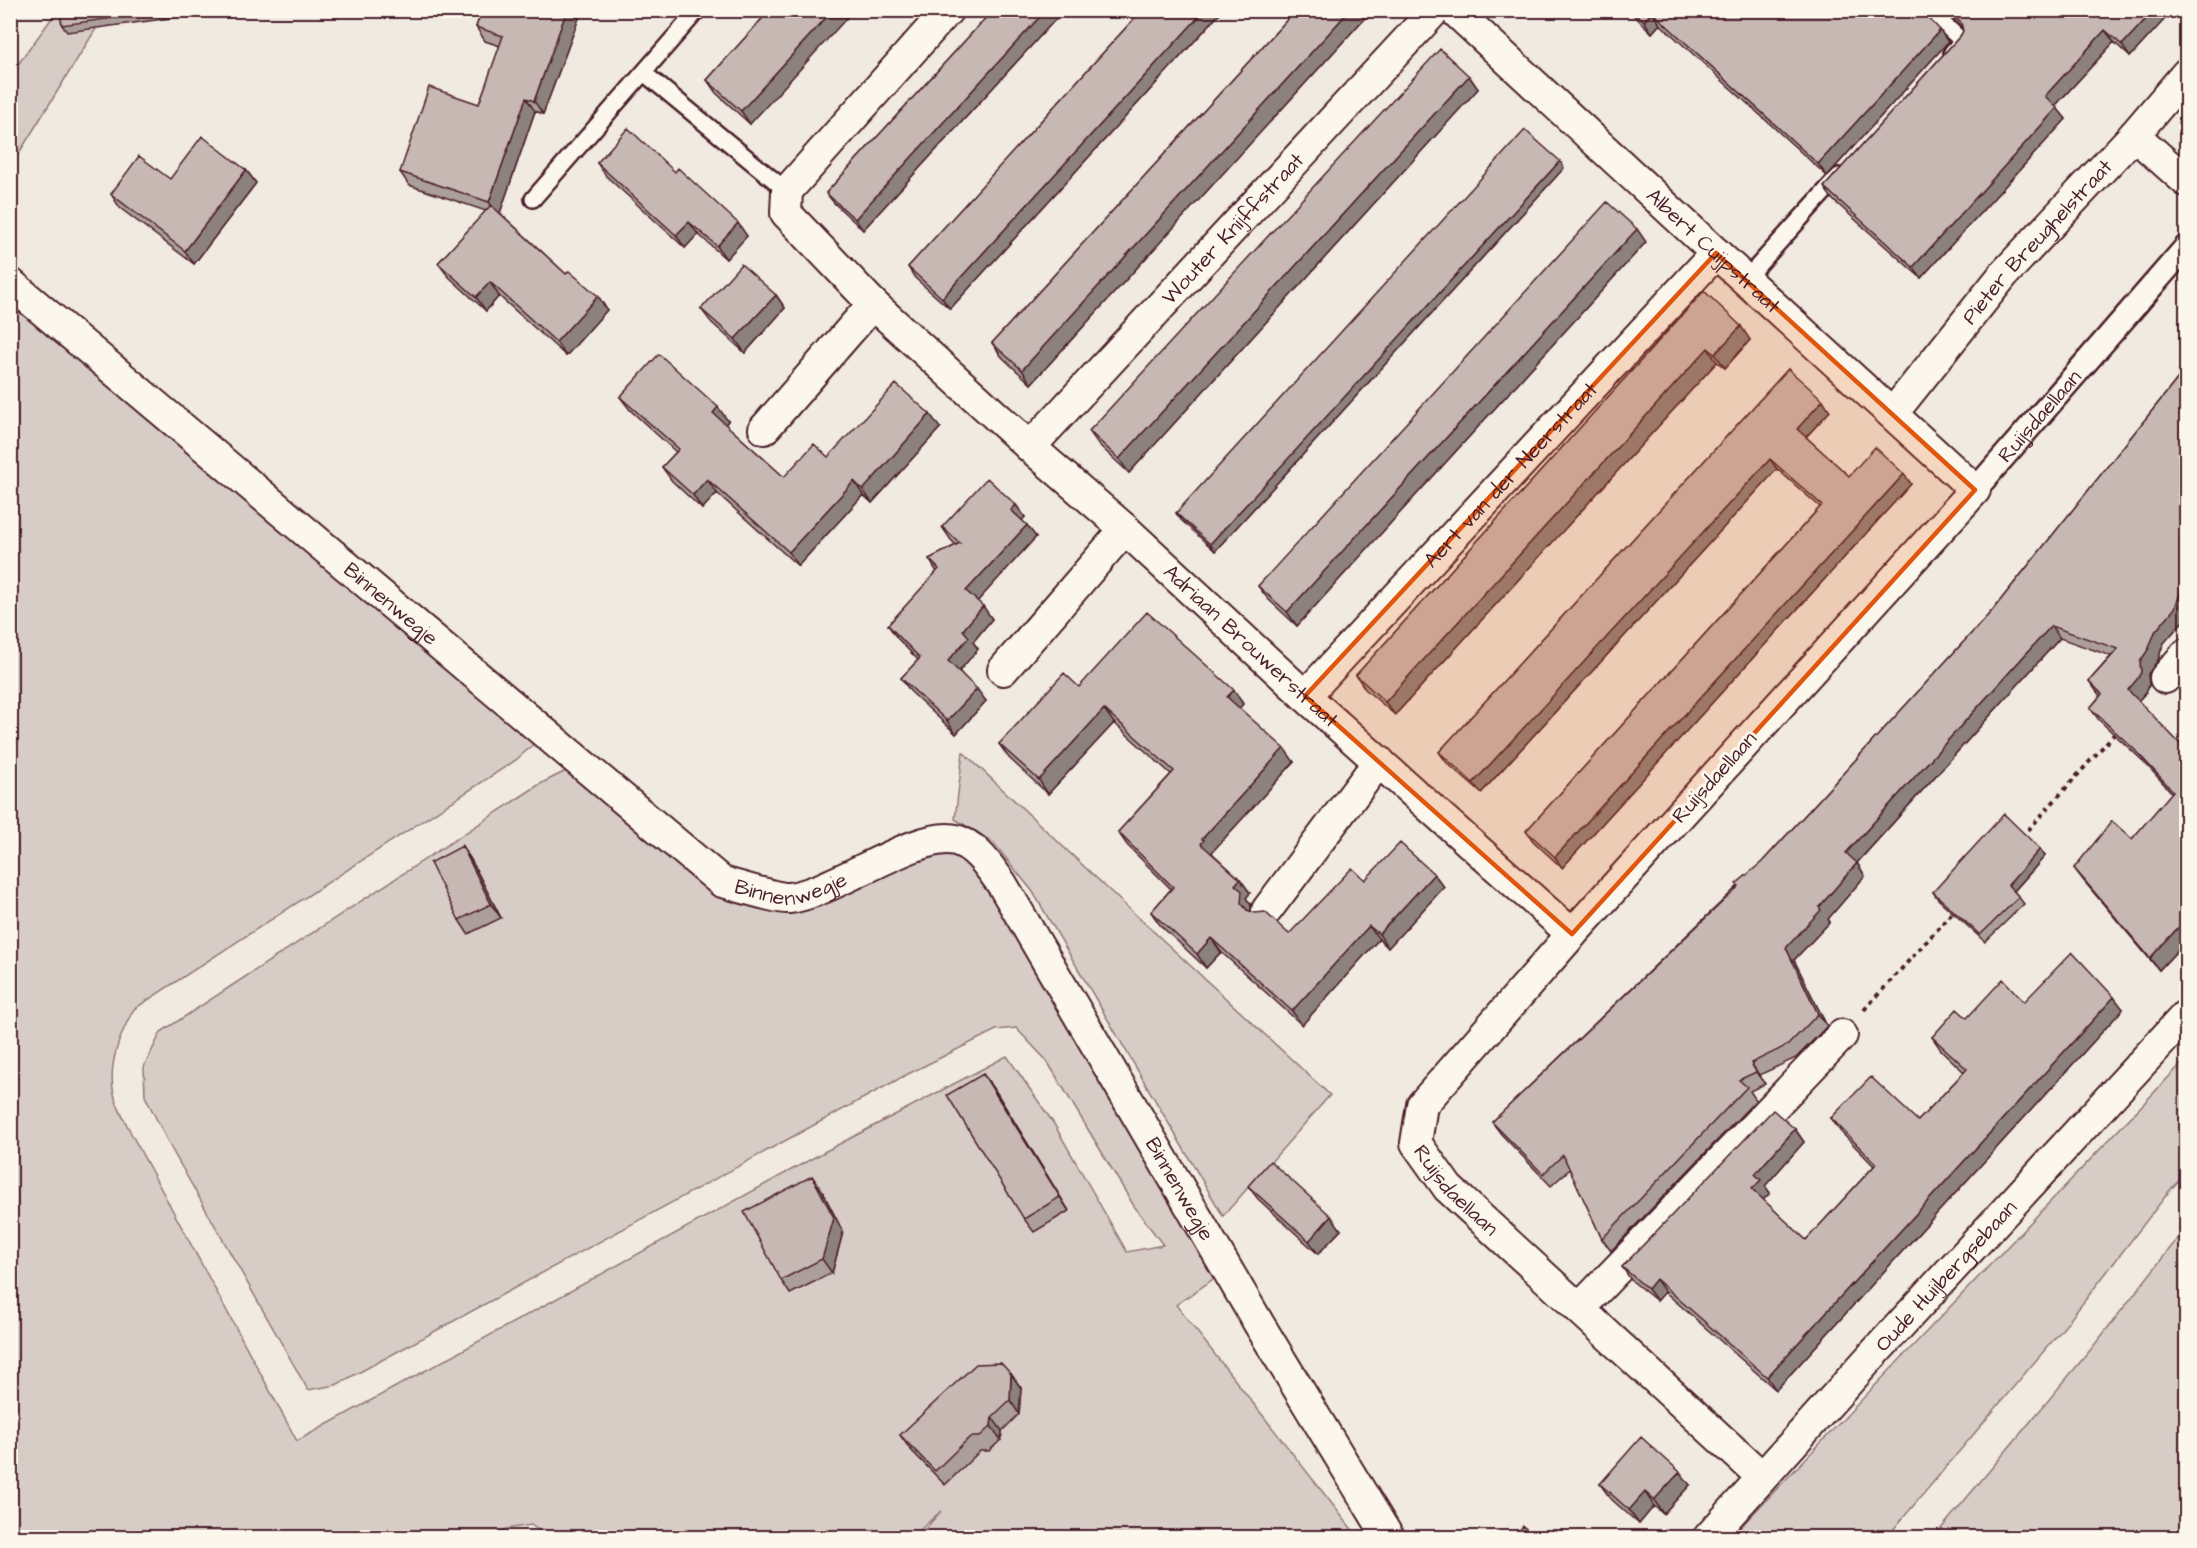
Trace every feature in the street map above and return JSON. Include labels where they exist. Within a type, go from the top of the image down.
[{"type":"street","points":[[787,191],[948,10]]},
{"type":"street","name":"Wouter Knijffstraat","points":[[1030,447],[1435,10]]},
{"type":"street","name":"Albert Cuijpstraat","points":[[1454,10],[1716,254],[1975,490]]},
{"type":"street","name":"Pieter Breughelstraat","points":[[1893,413],[2004,274],[2134,135],[2187,74]]},
{"type":"street","points":[[2134,135],[2187,181]]},
{"type":"street","name":"Adriaan Brouwerstraat","points":[[787,191],[786,213],[873,304],[1030,447],[1125,529],[1305,696],[1572,934]]},
{"type":"street","name":"Ruijsdaellaan","points":[[1762,1477],[1448,1188],[1416,1143],[1422,1106],[1572,934],[1975,490],[2187,247]]},
{"type":"street","name":"Aert van der Neerstraat","points":[[1305,696],[1716,254]]},
{"type":"street","name":"Binnenwegje","points":[[10,283],[722,882],[787,898],[825,887],[930,840],[957,840],[979,853],[1002,884],[1259,1324],[1389,1538]]},
{"type":"street","points":[[764,429],[873,304]]},
{"type":"street","points":[[1003,670],[1125,529]]},
{"type":"street","points":[[2165,678],[2187,654]]},
{"type":"street","points":[[1267,910],[1380,761]]},
{"type":"street","name":"Oude Huijbergsebaan","points":[[1708,1538],[2187,1015]]},
{"type":"street","points":[[1580,1308],[1842,1035]]},
{"type":"lane","points":[[533,199],[698,10]]},
{"type":"lane","points":[[1929,10],[1962,41],[1938,67]]},
{"type":"lane","points":[[644,73],[787,191]]},
{"type":"lane","points":[[1745,280],[1850,165]]},
{"type":"path","points":[[2015,843],[2118,730]]},
{"type":"path","points":[[1842,1035],[1960,904]]},
{"type":"highlighted area","points":[[1716,253],[1975,490],[1572,934],[1305,696]]},
{"type":"shaded area","points":[[57,11],[107,11],[11,166],[11,74]]},
{"type":"shaded area","points":[[10,295],[534,744],[516,760],[134,1009],[116,1050],[112,1083],[120,1111],[297,1441],[824,1152],[1007,1056],[1054,1124],[1127,1252],[1163,1245],[1134,1206],[1047,1061],[1016,1028],[996,1030],[908,1074],[336,1385],[308,1390],[171,1148],[145,1096],[144,1067],[161,1032],[540,784],[566,771],[696,874],[756,906],[930,849],[967,856],[990,885],[1222,1273],[1176,1305],[1358,1537],[918,1537],[941,1511],[911,1538],[550,1538],[531,1525],[506,1529],[490,1538],[11,1537]]},
{"type":"shaded area","points":[[963,752],[1330,1095],[1223,1216],[1033,892],[993,842],[955,819]]},
{"type":"shaded area","points":[[2186,1059],[2186,1173],[2171,1189],[2065,1326],[1887,1537],[1731,1537]]},
{"type":"shaded area","points":[[2186,1228],[2186,1537],[1934,1537],[2092,1348]]},
{"type":"building","points":[[60,10],[173,10],[62,25]]},
{"type":"building","points":[[482,10],[567,10],[534,101],[526,98],[489,202],[400,172],[429,87],[479,104],[503,36],[476,27]]},
{"type":"building","points":[[770,10],[833,10],[741,111],[707,80]]},
{"type":"building","points":[[993,10],[1046,10],[855,219],[826,193]]},
{"type":"building","points":[[1142,10],[1205,10],[942,298],[908,267]]},
{"type":"building","points":[[1296,10],[1350,10],[1022,370],[992,343]]},
{"type":"building","points":[[1632,10],[1921,10],[1940,30],[1818,164],[1652,12],[1644,21]]},
{"type":"building","points":[[1948,10],[2154,10],[2122,45],[2105,30],[2045,96],[2057,108],[1913,267],[1824,187],[1961,35],[1963,31],[1961,23]]},
{"type":"building","points":[[1440,49],[1469,76],[1119,459],[1089,431]]},
{"type":"building","points":[[628,128],[675,172],[678,168],[738,223],[717,246],[689,222],[676,235],[597,163]]},
{"type":"building","points":[[1525,130],[1560,161],[1210,544],[1176,513]]},
{"type":"building","points":[[202,136],[246,170],[185,251],[111,194],[139,156],[170,179]]},
{"type":"building","points":[[1607,202],[1637,229],[1287,612],[1258,586]]},
{"type":"building","points":[[491,205],[566,274],[569,271],[598,296],[556,342],[490,282],[476,297],[438,263]]},
{"type":"building","points":[[741,264],[776,295],[735,339],[701,309]]},
{"type":"building","points":[[1704,291],[1741,326],[1715,354],[1708,348],[1385,702],[1356,675]]},
{"type":"building","points":[[659,354],[718,407],[713,413],[784,477],[814,444],[828,457],[896,384],[930,414],[863,490],[854,481],[789,552],[707,479],[693,495],[662,467],[679,449],[620,397]]},
{"type":"building","points":[[2187,367],[2187,588],[2182,587],[2175,608],[2155,632],[2140,662],[2141,672],[2128,690],[2187,751],[2187,918],[2150,958],[2074,868],[2112,821],[2132,839],[2173,791],[2135,750],[2090,708],[2102,694],[2089,681],[2118,649],[2051,626],[1846,853],[1857,863],[1819,907],[1821,910],[1786,948],[1818,1014],[1788,1045],[1751,1063],[1756,1072],[1739,1080],[1747,1087],[1602,1239],[1563,1155],[1543,1174],[1492,1122],[1739,886],[1736,884],[1762,862],[1991,612]]},
{"type":"building","points":[[1788,369],[1823,400],[1797,429],[1849,476],[1875,447],[1904,474],[1555,857],[1526,831],[1822,505],[1770,459],[1473,783],[1439,752]]},
{"type":"building","points":[[987,478],[1016,505],[1011,510],[1027,525],[966,591],[983,606],[963,630],[969,637],[948,661],[977,689],[947,721],[901,678],[920,658],[888,625],[939,569],[929,559],[960,543],[942,527]]},
{"type":"building","points":[[1147,612],[1234,690],[1227,697],[1284,748],[1202,839],[1204,840],[1201,844],[1240,879],[1235,885],[1242,891],[1241,903],[1247,910],[1255,913],[1265,912],[1289,934],[1352,868],[1365,880],[1400,843],[1434,874],[1379,934],[1369,926],[1292,1011],[1211,938],[1197,954],[1151,912],[1173,887],[1118,832],[1174,771],[1104,709],[1039,780],[999,744],[1064,673],[1079,687]]},
{"type":"building","points":[[2004,814],[2040,849],[2008,885],[2019,897],[1980,935],[1933,892]]},
{"type":"building","points":[[462,846],[491,904],[459,920],[430,863]]},
{"type":"building","points":[[2072,952],[2114,997],[1767,1377],[1656,1279],[1648,1289],[1622,1267],[1773,1110],[1795,1129],[1755,1174],[1761,1180],[1752,1189],[1806,1240],[1876,1164],[1831,1118],[1871,1077],[1918,1121],[1967,1069],[1932,1037],[1957,1009],[1967,1018],[2003,979],[2024,1002]]},
{"type":"building","points":[[983,1074],[1060,1197],[1024,1219],[947,1095]]},
{"type":"building","points":[[1270,1161],[1331,1216],[1309,1241],[1248,1186]]},
{"type":"building","points":[[812,1176],[834,1218],[822,1259],[781,1280],[744,1212]]},
{"type":"building","points":[[1001,1363],[1011,1374],[1010,1400],[992,1417],[991,1426],[979,1437],[970,1437],[935,1471],[900,1435],[976,1364]]},
{"type":"building","points":[[1641,1437],[1680,1472],[1654,1500],[1645,1492],[1629,1510],[1600,1484]]},
{"type":"building","points":[[1523,1526],[1536,1538],[1513,1538]]}]
